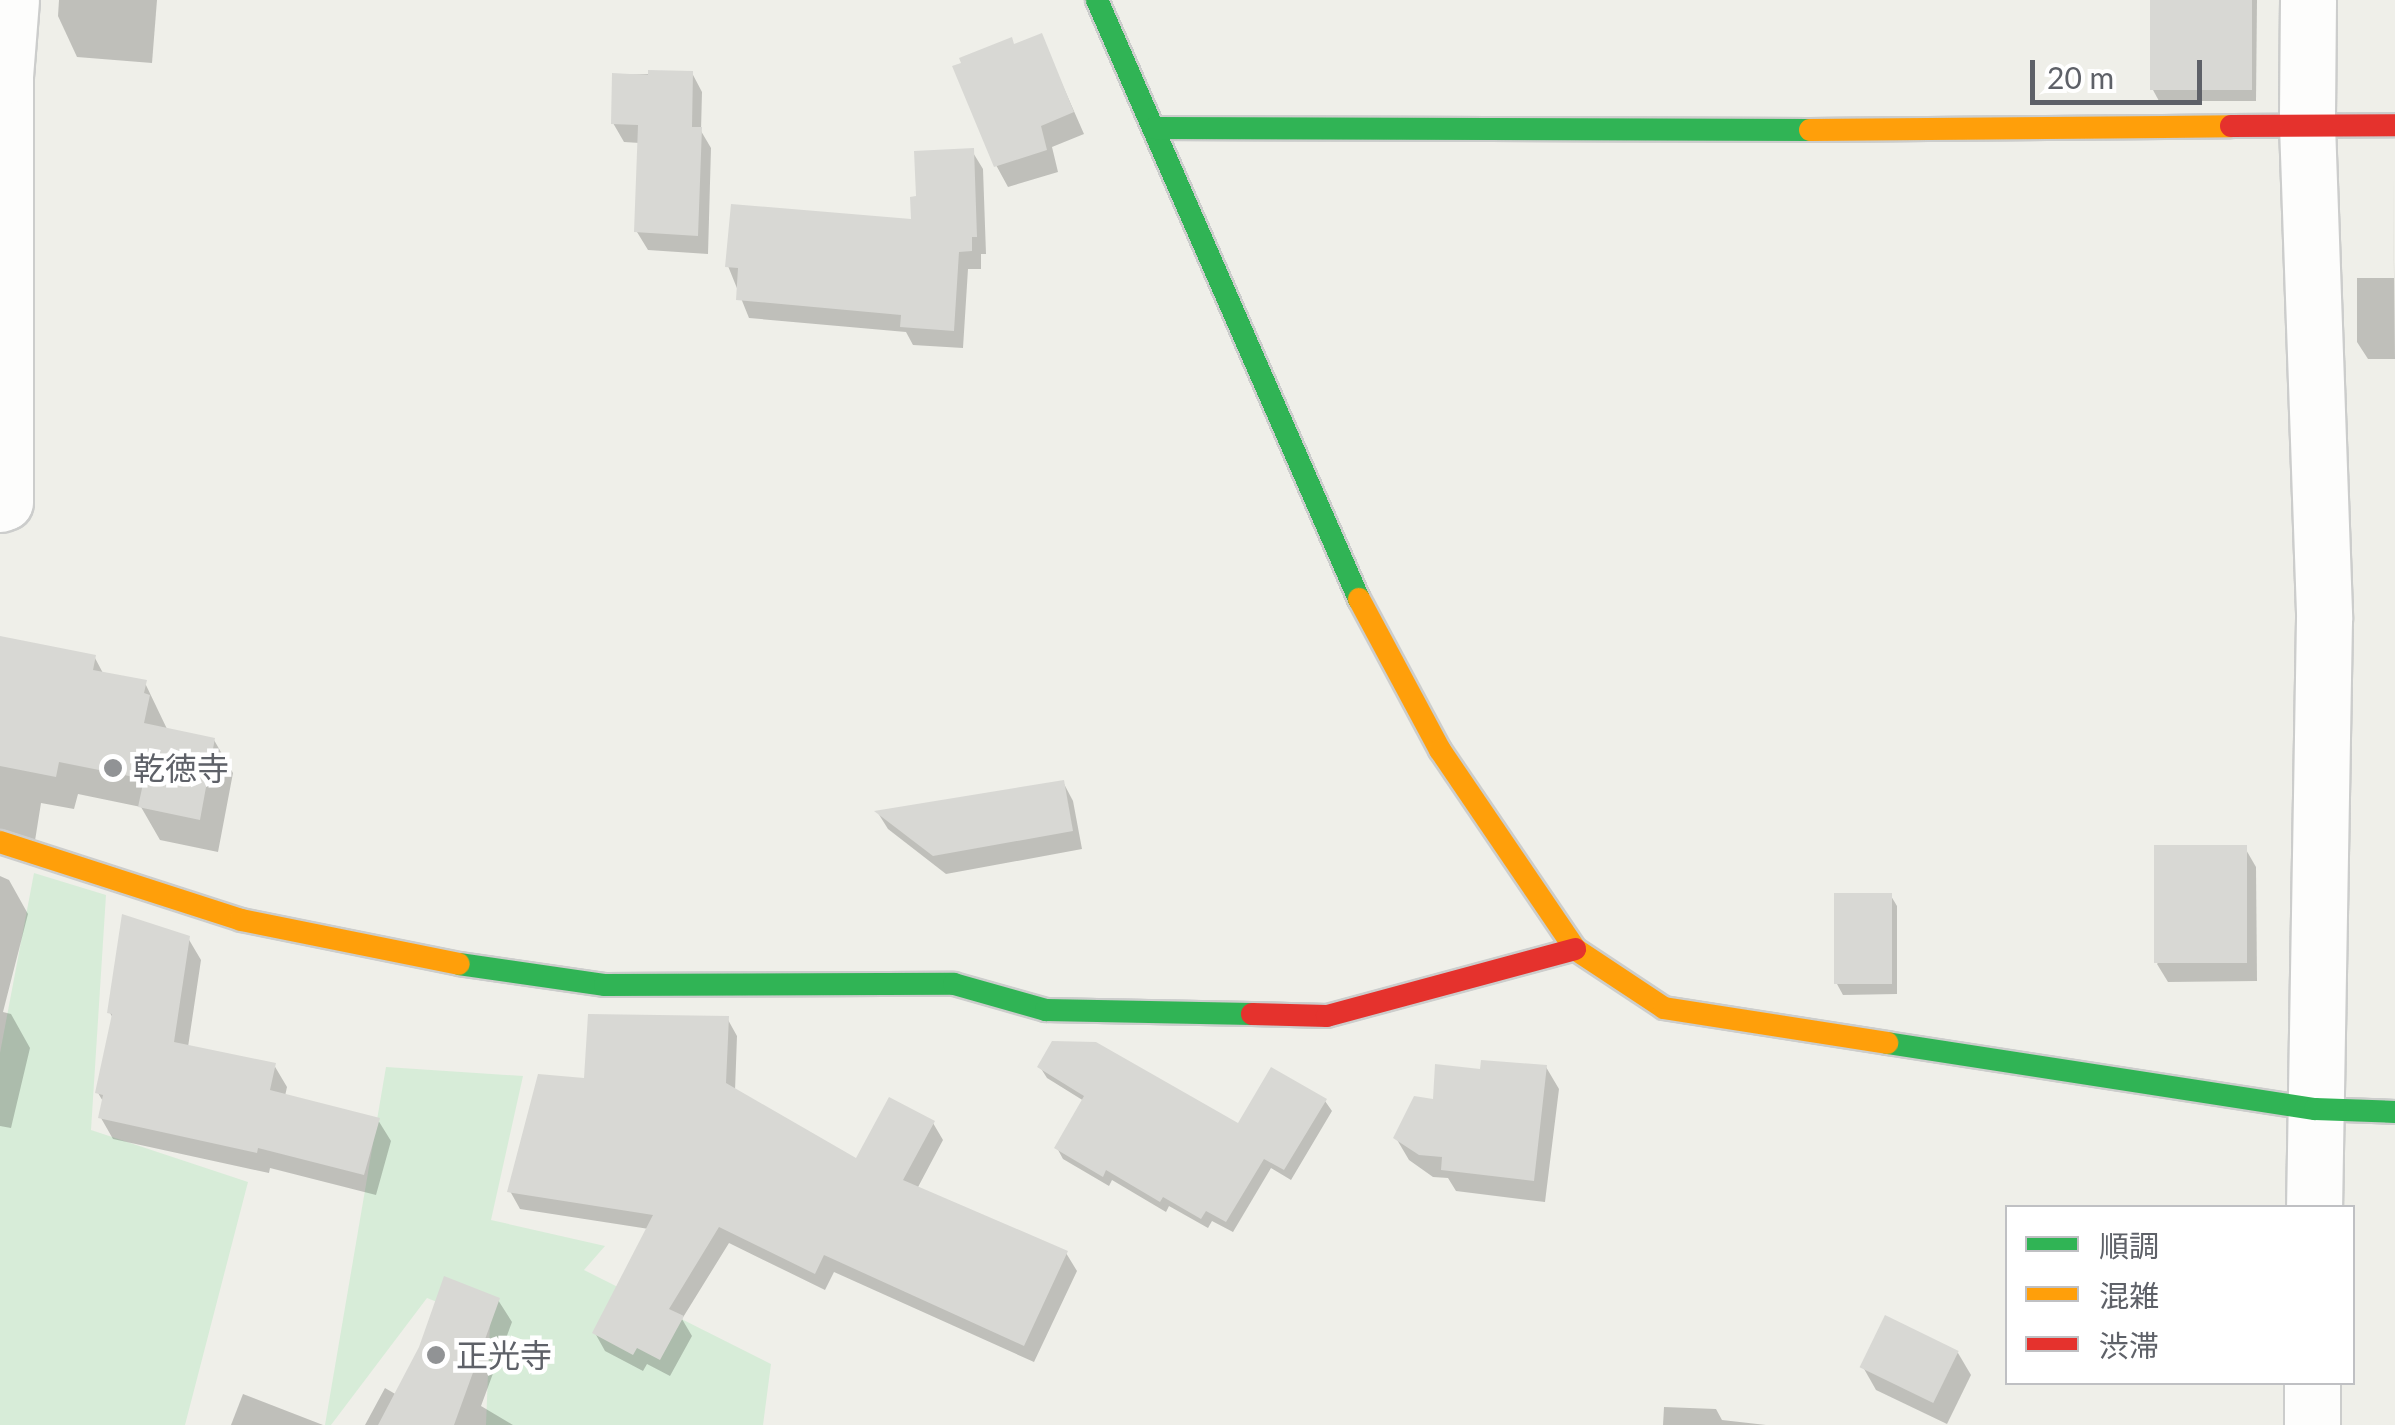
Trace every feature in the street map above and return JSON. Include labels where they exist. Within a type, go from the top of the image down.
[{"type":"street","points":[[0,504],[6,502],[5,76],[11,0]]},
{"type":"street","points":[[1097,0],[1350,582],[1440,750],[1575,949],[1664,1008],[2315,1109],[2395,1112]]},
{"type":"street","points":[[2308,0],[2307,125],[2324,619],[2314,1205]]},
{"type":"street","points":[[1155,128],[1496,132],[2395,125]]},
{"type":"street","points":[[0,842],[241,920],[436,960],[605,984],[954,984],[1046,1010],[1327,1016],[1575,949]]},
{"type":"street","points":[[2312,1385],[2312,1425]]},
{"type":"green space","points":[[34,873],[106,895],[91,1130],[248,1182],[185,1425],[0,1425],[0,1053]]},
{"type":"green space","points":[[386,1067],[523,1076],[491,1220],[605,1246],[584,1270],[771,1364],[763,1425],[486,1425],[490,1323],[427,1298],[331,1425],[325,1425]]},
{"type":"building","points":[[2150,0],[2252,0],[2252,90],[2150,90]]},
{"type":"building","points":[[1042,33],[1074,112],[1041,126],[1047,150],[994,167],[952,66],[961,63],[959,58],[1012,37],[1014,44]]},
{"type":"building","points":[[648,70],[693,71],[692,127],[702,127],[698,236],[634,232],[638,125],[611,124],[612,73],[648,75]]},
{"type":"building","points":[[974,148],[977,237],[972,237],[972,251],[959,252],[954,331],[900,327],[901,315],[736,300],[738,268],[725,267],[731,204],[911,219],[910,197],[916,196],[914,151]]},
{"type":"building","points":[[0,636],[96,655],[93,670],[147,680],[144,693],[150,695],[144,723],[215,738],[200,820],[138,807],[144,779],[59,762],[56,777],[0,766]]},
{"type":"building","points":[[1064,780],[1073,831],[933,856],[874,811]]},
{"type":"building","points":[[2154,845],[2247,845],[2247,963],[2154,963]]},
{"type":"building","points":[[1834,893],[1892,893],[1892,984],[1834,984]]},
{"type":"building","points":[[122,914],[190,936],[174,1042],[276,1063],[270,1090],[380,1118],[364,1175],[258,1148],[257,1153],[98,1118],[103,1095],[95,1093],[112,1014],[107,1013]]},
{"type":"building","points":[[588,1014],[729,1016],[726,1083],[856,1158],[889,1097],[935,1121],[903,1180],[1068,1251],[1024,1346],[824,1255],[815,1274],[719,1227],[669,1309],[684,1316],[660,1360],[637,1348],[633,1355],[592,1333],[653,1215],[507,1192],[538,1074],[584,1078]]},
{"type":"building","points":[[1052,1041],[1096,1042],[1238,1123],[1271,1067],[1327,1099],[1284,1170],[1264,1159],[1226,1222],[1206,1211],[1201,1219],[1163,1197],[1160,1202],[1106,1170],[1103,1177],[1054,1148],[1084,1096],[1037,1067]]},
{"type":"building","points":[[1481,1060],[1547,1065],[1534,1181],[1441,1170],[1442,1157],[1419,1155],[1393,1138],[1414,1096],[1433,1099],[1435,1064],[1480,1069]]},
{"type":"building","points":[[444,1276],[500,1298],[454,1425],[378,1425],[419,1347]]},
{"type":"building","points":[[1885,1315],[1959,1351],[1933,1403],[1860,1367]]},
{"type":"traffic: fast","points":[[1097,0],[1359,599]]},
{"type":"traffic: fast","points":[[1155,128],[1810,130]]},
{"type":"traffic: fast","points":[[459,964],[605,985],[954,984],[1046,1010],[1252,1014]]},
{"type":"traffic: fast","points":[[1887,1043],[2315,1109],[2395,1112]]},
{"type":"traffic: slow","points":[[1810,130],[2231,126]]},
{"type":"traffic: slow","points":[[1359,599],[1440,750],[1575,949],[1664,1008],[1887,1043]]},
{"type":"traffic: slow","points":[[0,842],[241,920],[459,964]]},
{"type":"traffic: jam","points":[[2231,126],[2395,125]]},
{"type":"traffic: jam","points":[[1252,1014],[1327,1016],[1575,949]]},
{"type":"place","name":"乾徳寺","points":[[113,768]]},
{"type":"place","name":"正光寺","points":[[436,1355]]}]
